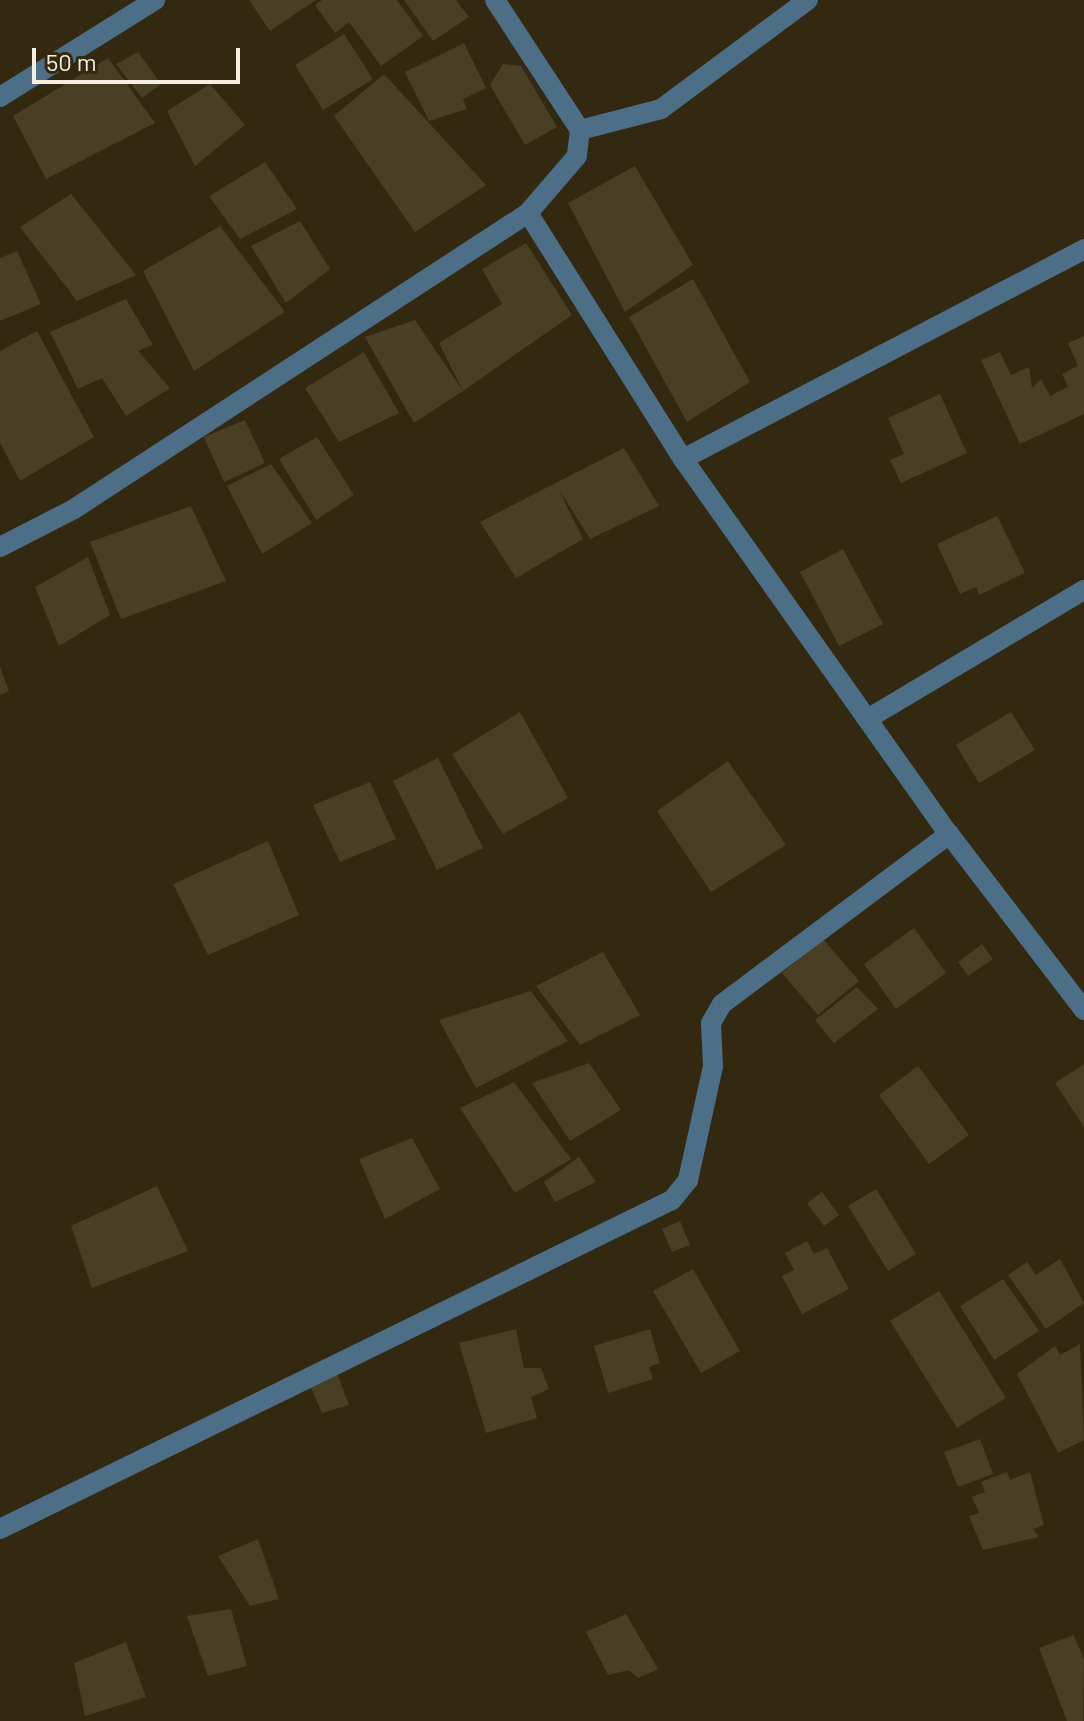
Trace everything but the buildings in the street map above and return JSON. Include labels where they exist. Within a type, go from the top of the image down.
[{"type":"street","points":[[0,97],[155,0]]},
{"type":"street","points":[[0,547],[88,501],[528,213],[577,156],[580,130],[495,0]]},
{"type":"street","points":[[580,130],[661,109],[808,0]]},
{"type":"street","points":[[528,213],[683,459],[949,834],[1084,1010]]},
{"type":"street","points":[[683,459],[1084,249]]},
{"type":"street","points":[[869,718],[1084,590]]},
{"type":"street","points":[[0,1529],[672,1200],[688,1180],[713,1066],[711,1023],[722,1004],[949,834]]}]
